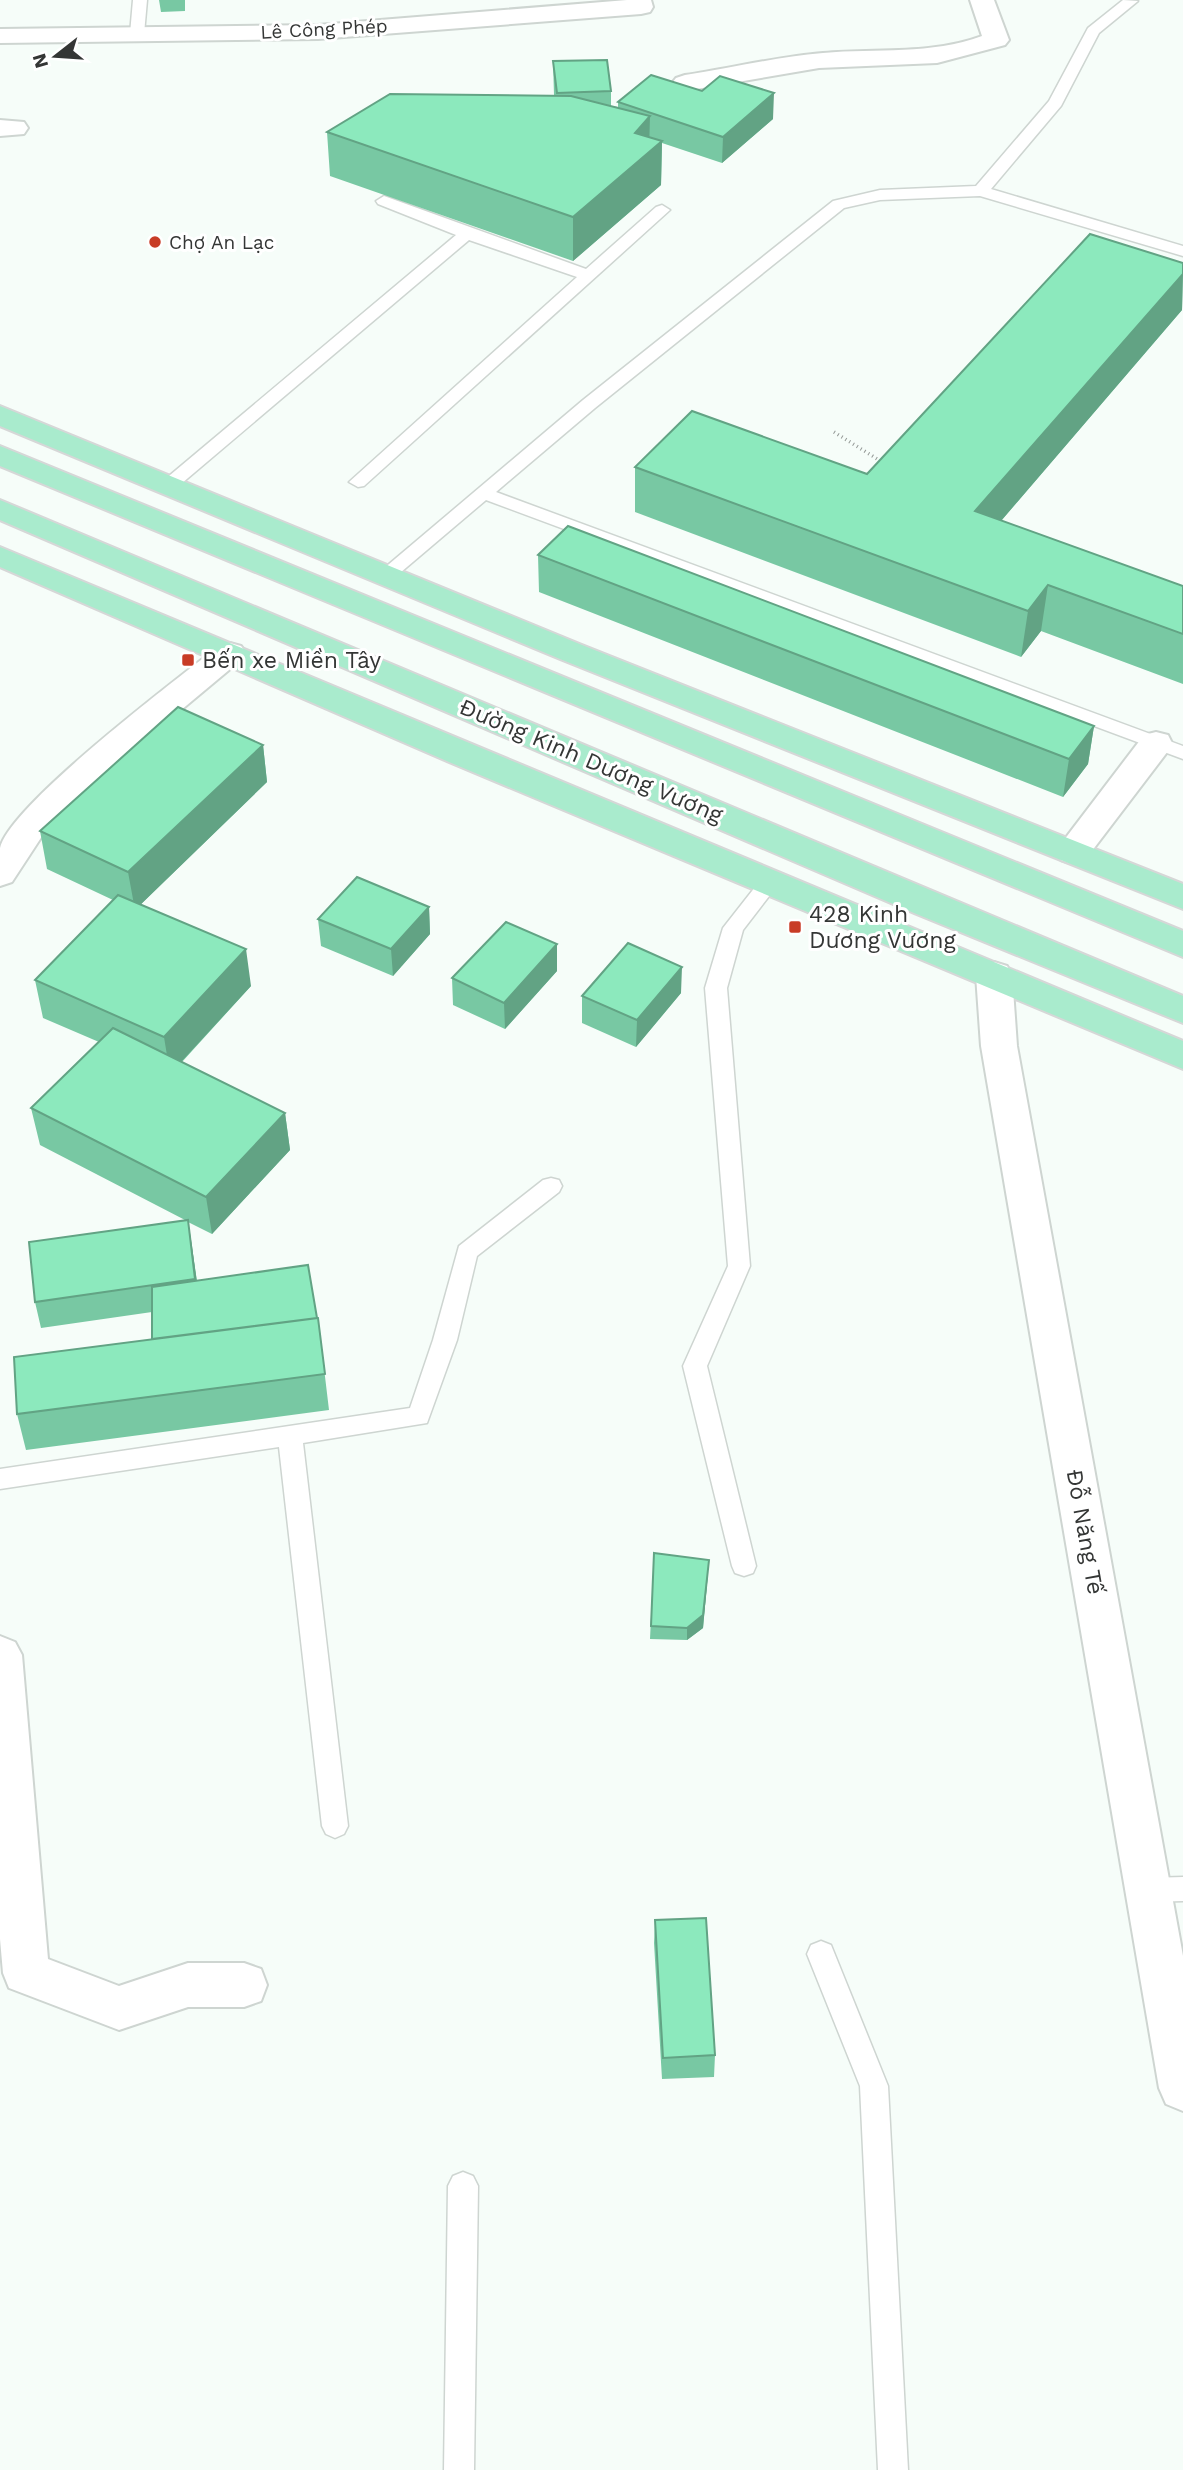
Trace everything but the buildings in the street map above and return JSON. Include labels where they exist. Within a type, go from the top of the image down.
[{"type":"main road","points":[[0,415],[571,652],[1183,897]]},
{"type":"main road","points":[[0,455],[1183,945]]},
{"type":"main road","name":"Đường Kinh Dương Vương","points":[[0,509],[283,627],[1001,957],[1183,1056]]},
{"type":"main road","name":"Đường Kinh Dương Vương","points":[[0,556],[461,754],[770,882],[1001,957],[1183,1010]]},
{"type":"main road","points":[[230,653],[349,599],[388,574]]},
{"type":"main road","points":[[1001,957],[1073,852]]},
{"type":"street","name":"Lê Công Phép","points":[[0,36],[318,32],[641,7],[639,0]]},
{"type":"street","points":[[685,83],[836,60],[926,58],[965,53],[996,40],[982,0]]},
{"type":"street","points":[[0,874],[36,819],[120,743],[230,653]]},
{"type":"street","points":[[1073,852],[1170,748]]},
{"type":"street","name":"Đỗ Năng Tế","points":[[1001,957],[999,1046],[1166,1890],[1183,2088]]},
{"type":"street","points":[[0,1655],[26,1973],[119,2008],[188,1985],[244,1985]]},
{"type":"lane","points":[[137,34],[140,0]]},
{"type":"lane","points":[[981,191],[1056,103],[1093,31],[1131,1]]},
{"type":"lane","points":[[388,574],[486,494],[589,404],[839,204],[880,195],[981,191],[1183,251]]},
{"type":"lane","points":[[384,201],[467,234],[587,275]]},
{"type":"lane","points":[[358,482],[662,210]]},
{"type":"lane","points":[[169,485],[467,234]]},
{"type":"lane","points":[[486,494],[1170,748]]},
{"type":"lane","points":[[744,1566],[695,1366],[739,1266],[716,988],[733,928],[770,882]]},
{"type":"lane","points":[[0,1479],[419,1416],[445,1340],[467,1252],[551,1186]]},
{"type":"lane","points":[[290,1435],[335,1826]]},
{"type":"lane","points":[[821,1954],[874,2086],[893,2470]]},
{"type":"lane","points":[[459,2470],[463,2186]]},
{"type":"path","points":[[834,432],[893,468]]},
{"type":"place","name":"Chợ An Lạc","points":[[155,242]]},
{"type":"place","name":"Bến xe Miền Tây","points":[[188,660]]},
{"type":"place","name":"428 Kinh Dương Vương","points":[[795,927]]}]
